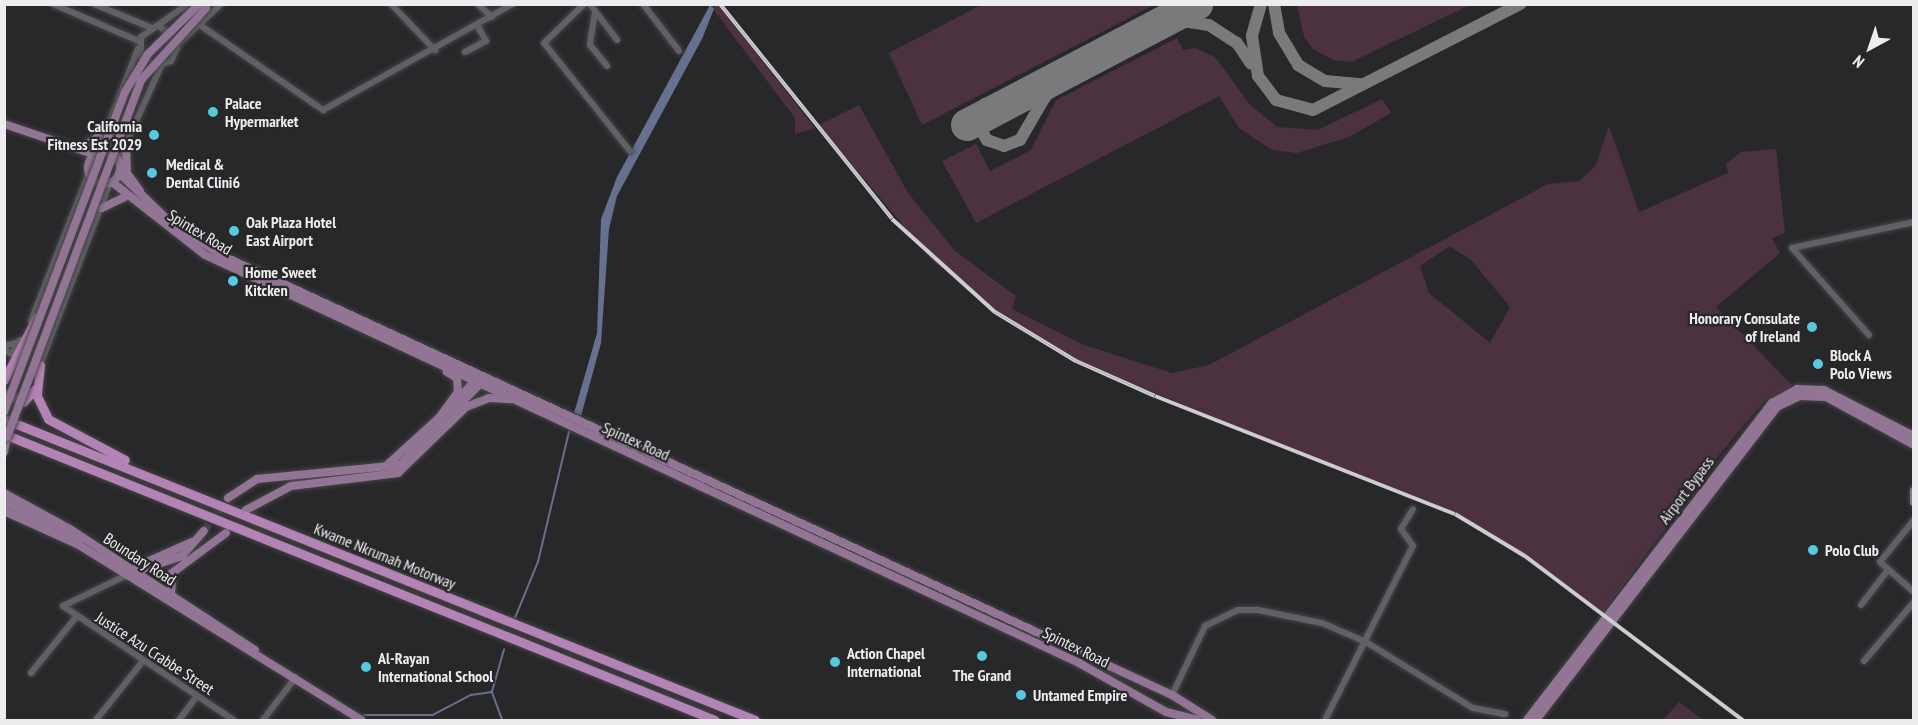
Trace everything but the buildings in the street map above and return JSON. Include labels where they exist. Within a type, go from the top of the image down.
[{"type":"highway","points":[[4,380],[56,280]]},
{"type":"highway","points":[[5,369],[7,350]]},
{"type":"highway","points":[[39,365],[36,388],[45,414],[66,431],[216,503]]},
{"type":"highway","points":[[4,393],[23,402],[36,388]]},
{"type":"highway","name":"Kwame Nkrumah Motorway","points":[[4,419],[755,720]]},
{"type":"highway","name":"Kwame Nkrumah Motorway","points":[[6,438],[715,720]]},
{"type":"main road","points":[[4,412],[130,82],[153,48],[205,6]]},
{"type":"main road","points":[[4,452],[6,438],[141,80],[205,6]]},
{"type":"main road","points":[[4,124],[97,154],[109,153],[118,161],[119,172],[111,183],[97,183],[89,173],[89,164],[97,154]]},
{"type":"main road","points":[[80,148],[104,133]]},
{"type":"main road","points":[[57,141],[89,164]]},
{"type":"main road","points":[[126,146],[127,173],[151,207]]},
{"type":"main road","name":"Spintex Road","points":[[119,172],[151,207],[223,256],[1172,697],[1212,720]]},
{"type":"main road","name":"Spintex Road","points":[[111,183],[125,197],[206,255],[363,328],[482,378],[515,399],[1079,663],[1166,713],[1193,720]]},
{"type":"main road","points":[[102,208],[125,197]]},
{"type":"main road","points":[[363,328],[457,378],[459,392],[439,418]]},
{"type":"main road","points":[[373,471],[404,454],[482,378]]},
{"type":"main road","points":[[228,498],[257,479],[373,471],[407,461],[482,378]]},
{"type":"main road","name":"Airport Bypass","points":[[1527,720],[1772,403],[1797,389],[1824,390],[1914,436]]},
{"type":"main road","name":"Airport Bypass","points":[[1536,720],[1777,407],[1800,396],[1826,397],[1914,445]]},
{"type":"main road","points":[[246,510],[291,486],[398,473],[466,407],[489,398],[515,399]]},
{"type":"main road","points":[[337,473],[347,480]]},
{"type":"main road","points":[[1914,491],[1914,502]]},
{"type":"main road","name":"Boundary Road","points":[[4,493],[117,560],[127,573],[258,653],[361,720]]},
{"type":"main road","points":[[4,502],[87,542]]},
{"type":"main road","name":"Boundary Road","points":[[4,511],[159,588],[258,653]]},
{"type":"main road","points":[[171,595],[172,573],[226,532]]},
{"type":"main road","points":[[201,535],[189,550],[165,562],[127,573],[148,561],[201,535]]},
{"type":"main road","points":[[117,560],[148,561]]},
{"type":"main road","points":[[159,588],[153,573],[165,562]]},
{"type":"main road","points":[[1166,713],[1172,697]]},
{"type":"main road","points":[[1166,713],[1172,697]]},
{"type":"street","points":[[53,4],[139,41]]},
{"type":"street","points":[[94,4],[153,28],[161,28],[188,4]]},
{"type":"street","points":[[118,161],[161,66],[173,59],[177,45],[221,4]]},
{"type":"street","points":[[391,4],[435,50]]},
{"type":"street","points":[[478,4],[492,17]]},
{"type":"street","points":[[200,25],[320,109],[435,50],[513,4]]},
{"type":"street","points":[[584,4],[544,43],[630,151]]},
{"type":"street","points":[[590,4],[616,40]]},
{"type":"street","points":[[643,4],[679,51]]},
{"type":"street","points":[[595,12],[590,45],[607,66]]},
{"type":"street","points":[[465,52],[486,41],[477,25]]},
{"type":"street","points":[[97,154],[138,49],[139,41],[153,28]]},
{"type":"street","points":[[161,28],[177,45]]},
{"type":"street","points":[[138,49],[144,61],[161,66]]},
{"type":"street","points":[[7,350],[19,341],[89,173]]},
{"type":"street","points":[[39,365],[111,183]]},
{"type":"street","points":[[1869,335],[1792,248],[1914,222]]},
{"type":"street","points":[[7,350],[19,341]]},
{"type":"street","points":[[1325,720],[1413,546],[1401,529],[1413,509]]},
{"type":"street","points":[[1914,520],[1880,561],[1914,592]]},
{"type":"street","points":[[1862,605],[1888,570]]},
{"type":"street","name":"Justice Azu Crabbe Street","points":[[127,573],[63,606],[76,617],[233,720]]},
{"type":"street","points":[[1864,661],[1913,604]]},
{"type":"street","points":[[1172,697],[1199,632],[1238,610],[1322,623],[1366,642],[1473,708],[1505,714]]},
{"type":"street","points":[[31,673],[76,617]]},
{"type":"street","points":[[96,720],[143,661]]},
{"type":"street","points":[[263,720],[296,677]]},
{"type":"street","points":[[179,720],[197,696]]},
{"type":"shaded area","points":[[1297,4],[1470,5],[1351,62],[1333,60],[1313,49],[1304,36]]},
{"type":"shaded area","points":[[710,5],[718,5],[815,128],[795,134],[795,118]]},
{"type":"shaded area","points":[[981,5],[1154,5],[922,125],[889,53]]},
{"type":"shaded area","points":[[1177,38],[1183,50],[1195,48],[1215,57],[1250,105],[1277,127],[1318,130],[1382,99],[1391,113],[1349,137],[1297,153],[1272,150],[1239,128],[1219,96],[976,223],[942,161],[976,144],[990,171],[1031,150],[1056,100]]},
{"type":"shaded area","points":[[859,105],[908,193],[955,251],[1016,296],[1012,309],[1084,345],[1172,373],[1209,365],[1548,184],[1579,181],[1596,165],[1609,126],[1639,212],[1728,173],[1726,164],[1741,152],[1776,149],[1785,233],[1772,238],[1780,253],[1716,307],[1793,386],[1765,400],[1719,455],[1603,613],[1468,521],[1072,359],[997,313],[932,260],[819,125]],"holes":[[[1450,246],[1472,261],[1510,307],[1490,343],[1429,293],[1420,266]]]},
{"type":"shaded area","points":[[1679,702],[1703,720],[1663,720]]},
{"type":"water","points":[[710,5],[714,9],[702,39],[617,196],[609,229],[601,343],[581,416],[574,413],[597,333],[601,219],[617,177]]},
{"type":"waterway","points":[[515,618],[538,562],[569,432]]},
{"type":"waterway","points":[[502,720],[492,692],[504,650]]},
{"type":"waterway","points":[[364,715],[433,715],[471,695],[492,692]]},
{"type":"taxiway","points":[[1261,4],[1252,36],[1258,76],[1276,100],[1313,110],[1520,4]]},
{"type":"taxiway","points":[[1274,4],[1279,33],[1298,65],[1325,81],[1361,84]]},
{"type":"taxiway","points":[[1153,28],[1183,21],[1209,25],[1237,43],[1251,64]]},
{"type":"taxiway","points":[[1030,92],[985,104],[977,123],[987,140],[1004,146],[1020,140],[1045,97],[1070,71]]},
{"type":"runway","points":[[967,125],[1197,4]]},
{"type":"tunnel","points":[[204,531],[225,502]]},
{"type":"railway","points":[[720,4],[892,219],[995,312],[1076,361],[1155,396],[1455,514],[1525,556],[1743,720]]},
{"type":"place","name":"Palace Hypermarket","points":[[213,112]]},
{"type":"place","name":"California Fitness Est 2029","points":[[154,135]]},
{"type":"place","name":"Medical & Dental Clini6","points":[[152,173]]},
{"type":"place","name":"Oak Plaza Hotel East Airport","points":[[234,231]]},
{"type":"place","name":"Home Sweet Kitcken","points":[[233,281]]},
{"type":"place","name":"Honorary Consulate of Ireland","points":[[1812,327]]},
{"type":"place","name":"Block A Polo Views","points":[[1818,364]]},
{"type":"place","name":"Polo Club","points":[[1813,550]]},
{"type":"place","name":"The Grand","points":[[982,656]]},
{"type":"place","name":"Action Chapel International","points":[[835,662]]},
{"type":"place","name":"Al-Rayan International School","points":[[366,667]]},
{"type":"place","name":"Untamed Empire","points":[[1021,695]]}]
